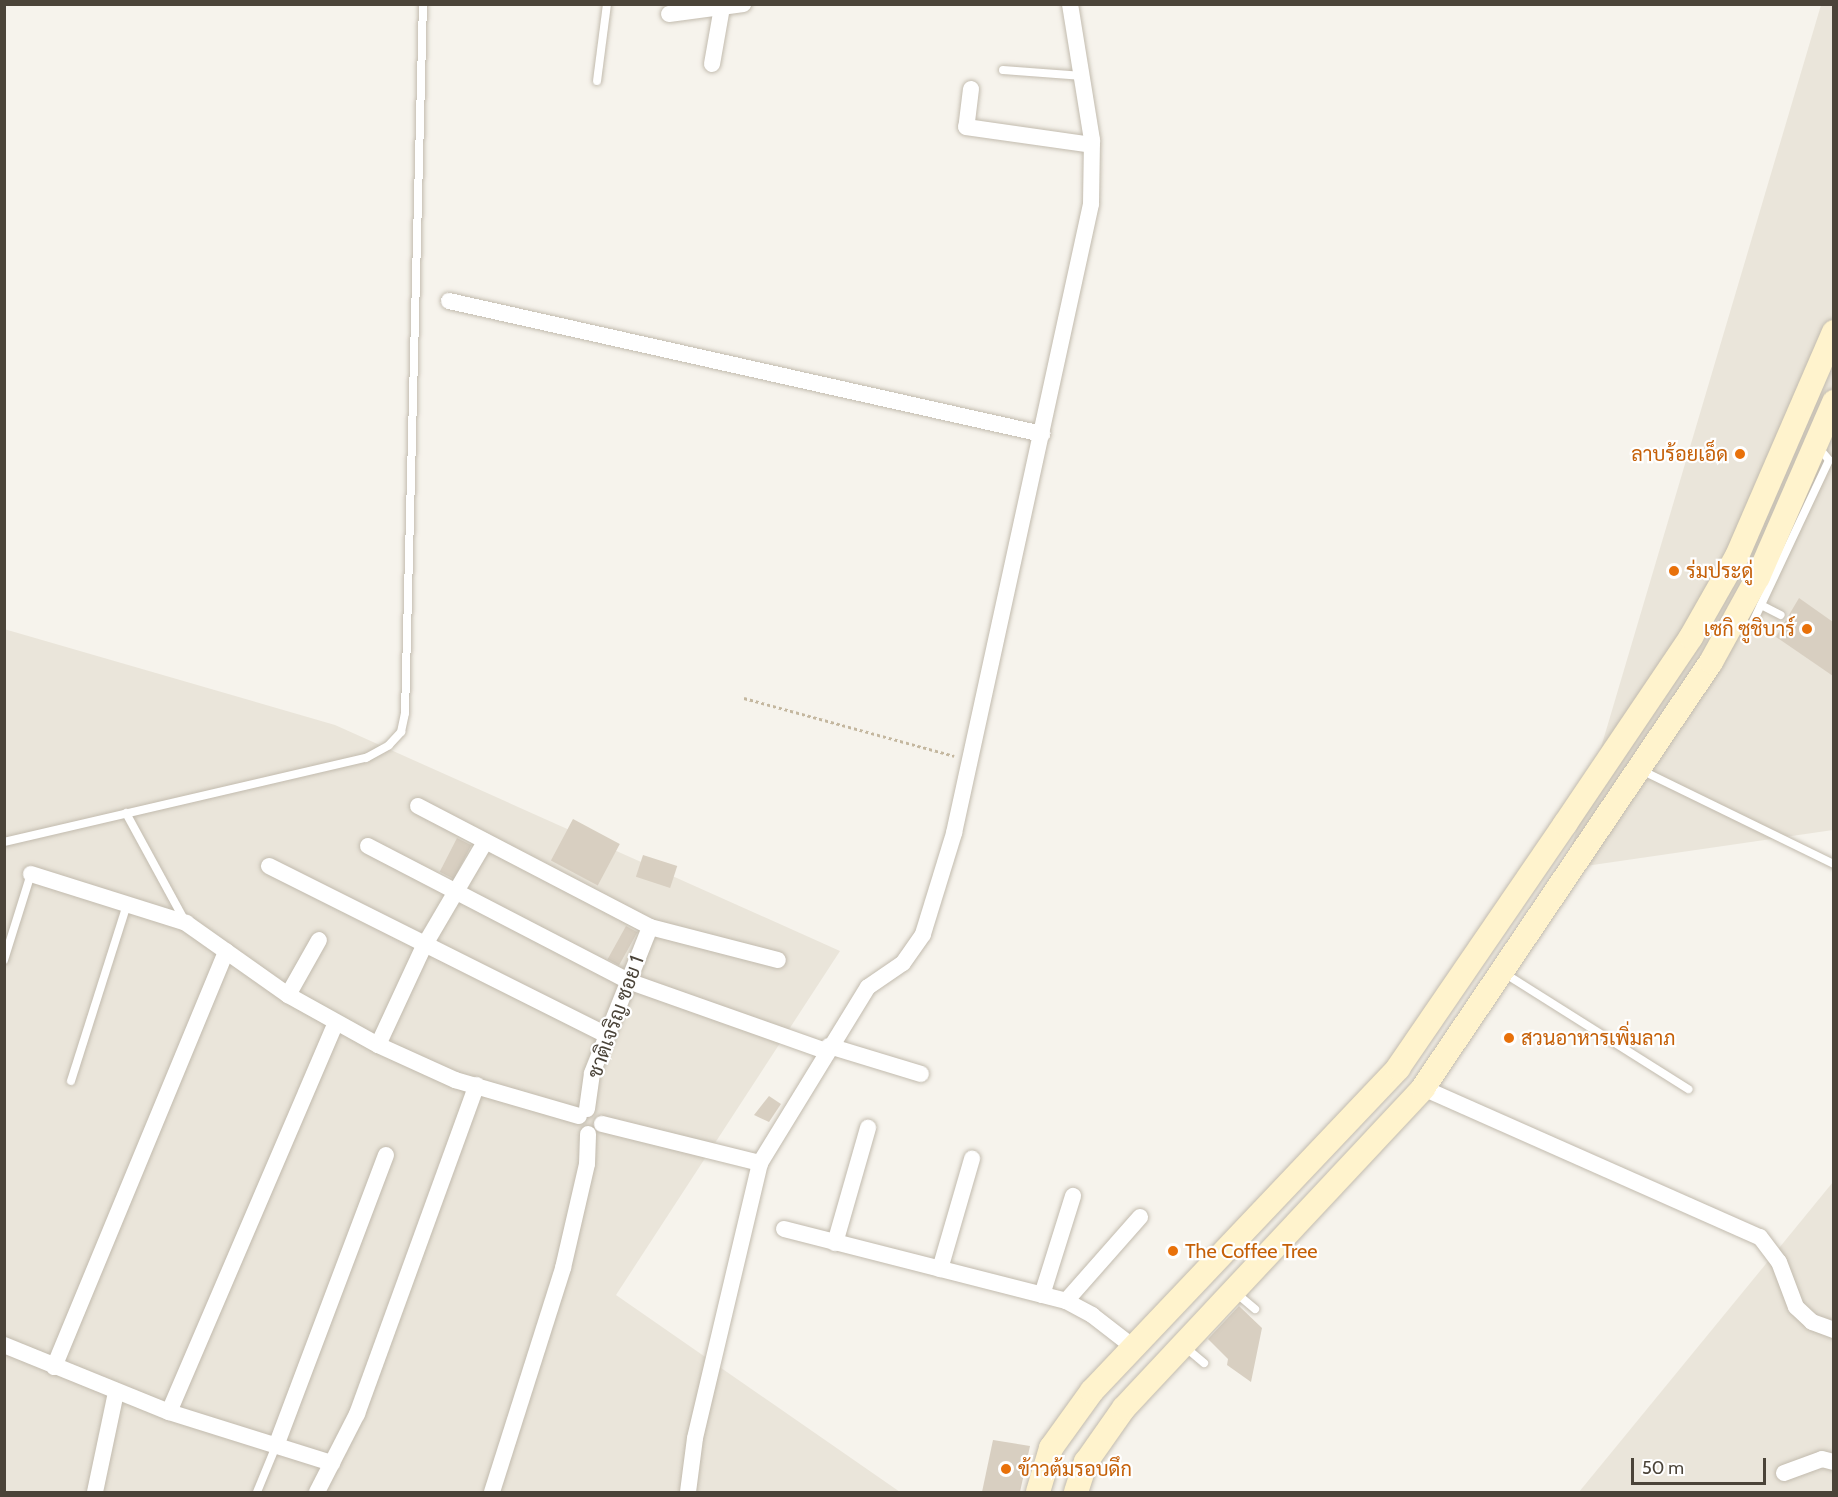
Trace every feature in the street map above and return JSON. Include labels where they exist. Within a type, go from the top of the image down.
[{"type":"street","points":[[669,14],[743,4]]},
{"type":"street","points":[[688,1492],[695,1438],[760,1163],[868,987],[903,963],[929,922],[954,832],[967,760],[1092,204],[1092,145],[1084,76],[1070,4]]},
{"type":"street","points":[[712,64],[722,7]]},
{"type":"street","points":[[971,89],[966,127],[1092,145]]},
{"type":"street","points":[[449,301],[1042,434]]},
{"type":"street","points":[[1038,1492],[1051,1449],[1092,1392],[1132,1346],[1398,1068],[1691,637],[1737,556],[1833,332]]},
{"type":"street","points":[[1076,1492],[1086,1462],[1124,1408],[1423,1088],[1711,662],[1758,577],[1833,402]]},
{"type":"street","points":[[418,806],[650,927],[778,960]]},
{"type":"street","points":[[378,1045],[424,946],[454,890],[484,842]]},
{"type":"street","points":[[368,846],[628,981],[828,1049],[921,1074]]},
{"type":"street","points":[[269,866],[424,946],[607,1035]]},
{"type":"street","points":[[32,874],[186,923],[288,995],[378,1045],[440,1074],[583,1113],[600,1114],[602,1124],[599,1129],[588,1134]]},
{"type":"street","name":"ชาติเจริญ ซอย 1","points":[[583,1113],[591,1073],[650,927]]},
{"type":"street","points":[[1491,931],[1516,948]]},
{"type":"street","points":[[288,995],[319,940]]},
{"type":"street","points":[[54,1367],[226,951]]},
{"type":"street","points":[[169,1412],[336,1023]]},
{"type":"street","points":[[317,1492],[357,1414],[477,1085]]},
{"type":"street","points":[[1423,1088],[1760,1237],[1779,1262],[1796,1307],[1812,1322],[1833,1330]]},
{"type":"street","points":[[583,1113],[580,1129],[588,1134]]},
{"type":"street","points":[[602,1124],[760,1163]]},
{"type":"street","points":[[835,1243],[868,1128]]},
{"type":"street","points":[[492,1492],[563,1268],[581,1192],[588,1134]]},
{"type":"street","points":[[276,1446],[386,1155]]},
{"type":"street","points":[[940,1269],[972,1160]]},
{"type":"street","points":[[1042,1295],[1073,1196]]},
{"type":"street","points":[[1066,1301],[1140,1216]]},
{"type":"street","points":[[784,1229],[1066,1301],[1092,1315],[1132,1346]]},
{"type":"street","points":[[4,1345],[169,1412],[332,1463]]},
{"type":"street","points":[[95,1492],[116,1392]]},
{"type":"street","points":[[1784,1473],[1822,1459],[1833,1462]]},
{"type":"lane","points":[[4,842],[366,758],[389,745],[401,732],[405,712],[423,4]]},
{"type":"lane","points":[[597,81],[607,4]]},
{"type":"lane","points":[[1003,70],[1084,76]]},
{"type":"lane","points":[[1735,618],[1751,626],[1829,460],[1816,444]]},
{"type":"lane","points":[[1761,605],[1781,615]]},
{"type":"lane","points":[[1638,768],[1833,864]]},
{"type":"lane","points":[[126,813],[186,923]]},
{"type":"lane","points":[[4,960],[32,874]]},
{"type":"lane","points":[[71,1081],[127,904]]},
{"type":"lane","points":[[1501,971],[1688,1089]]},
{"type":"lane","points":[[1233,1290],[1255,1309]]},
{"type":"lane","points":[[1182,1345],[1204,1363]]},
{"type":"lane","points":[[257,1492],[276,1446]]},
{"type":"path","points":[[744,698],[967,760]]},
{"type":"shaded area","points":[[1821,5],[1833,5],[1833,830],[1565,869]]},
{"type":"shaded area","points":[[4,629],[335,725],[840,951],[616,1295],[900,1492],[5,1492]]},
{"type":"shaded area","points":[[1833,1182],[1833,1492],[1579,1492]]},
{"type":"building","name":"เซกิ ซูชิบาร์","points":[[1799,598],[1833,622],[1833,676],[1776,637]]},
{"type":"building","points":[[573,819],[620,844],[598,885],[551,860]]},
{"type":"building","points":[[457,838],[471,845],[454,879],[440,872]]},
{"type":"building","points":[[643,855],[677,866],[670,888],[636,877]]},
{"type":"building","points":[[626,926],[637,932],[619,966],[608,959]]},
{"type":"building","points":[[769,1096],[781,1104],[769,1122],[754,1115]]},
{"type":"building","points":[[1239,1306],[1262,1328],[1251,1382],[1227,1365],[1228,1359],[1208,1339]]},
{"type":"building","name":"ข้าวต้มรอบดึก","points":[[993,1440],[1030,1446],[1020,1492],[982,1492]]},
{"type":"place","name":"ลาบร้อยเอ็ด","points":[[1740,454]]},
{"type":"place","name":"ร่มประดู่","points":[[1674,571]]},
{"type":"place","name":"เซกิ ซูชิบาร์","points":[[1807,629]]},
{"type":"place","name":"สวนอาหารเพิ่มลาภ","points":[[1509,1038]]},
{"type":"place","name":"The Coffee Tree","points":[[1173,1251]]},
{"type":"place","name":"ข้าวต้มรอบดึก","points":[[1006,1469]]}]
